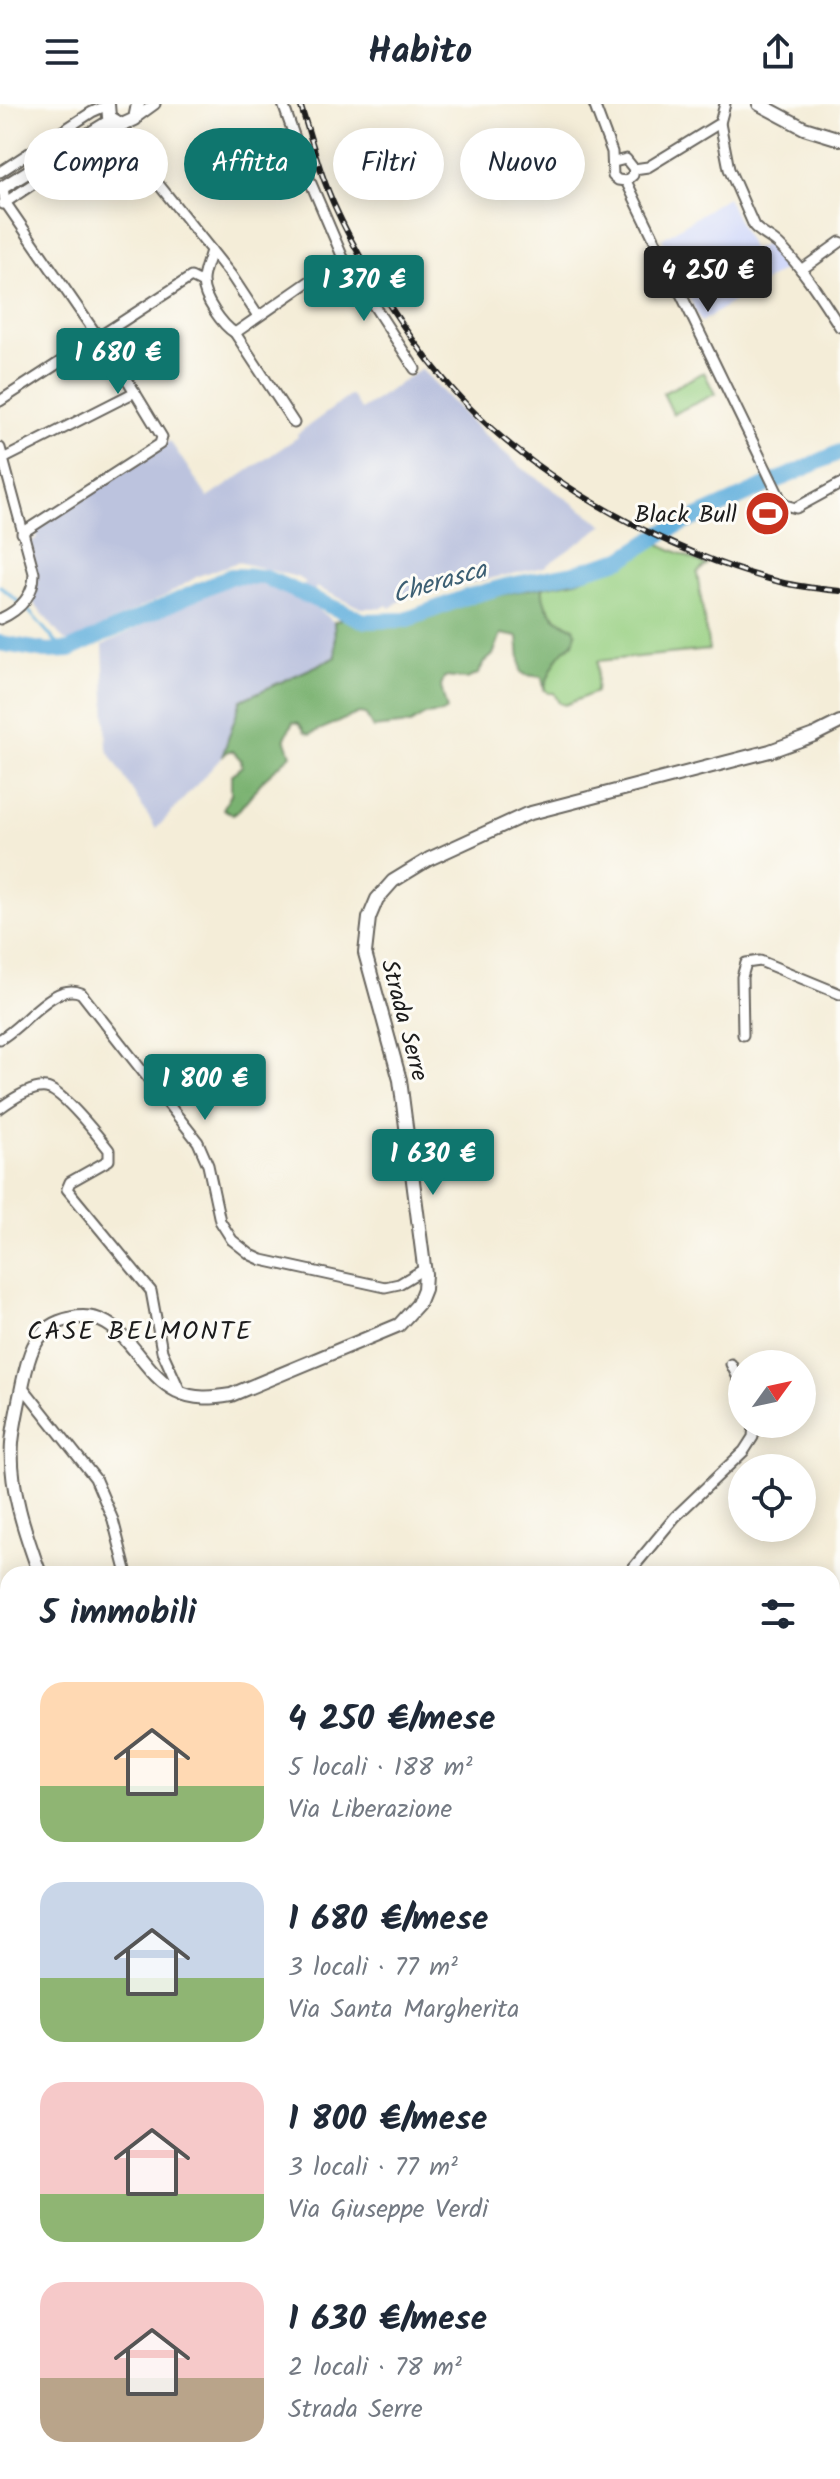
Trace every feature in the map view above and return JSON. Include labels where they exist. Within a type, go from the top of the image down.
[{"type":"main road","points":[[759,104],[804,128],[840,139]]},
{"type":"main road","points":[[2,188],[112,115],[129,124],[138,108]]},
{"type":"main road","name":"Strada Serre","points":[[181,1393],[209,1399],[231,1395],[389,1331],[406,1319],[418,1304],[424,1289],[400,1080],[365,953],[369,918],[377,899],[403,873],[516,818],[770,751],[840,722]]},
{"type":"main road","points":[[37,1566],[22,1526],[12,1444],[31,1348],[42,1334],[56,1323],[73,1318],[91,1318],[108,1323],[122,1334],[164,1381],[181,1393]]},
{"type":"street","points":[[138,108],[155,104]]},
{"type":"street","points":[[283,104],[310,180],[343,258],[415,369]]},
{"type":"street","points":[[725,104],[720,123],[729,169],[754,226],[759,233],[777,243],[801,270],[840,327]]},
{"type":"street","points":[[597,105],[619,160]]},
{"type":"street","points":[[0,172],[92,112],[112,115]]},
{"type":"street","points":[[112,115],[124,141],[172,193],[217,252],[258,316]]},
{"type":"street","points":[[2,204],[107,134],[112,115]]},
{"type":"street","points":[[637,168],[648,167],[720,123]]},
{"type":"street","points":[[619,160],[630,161],[637,168]]},
{"type":"street","points":[[619,160],[611,170],[618,180],[626,181],[637,168]]},
{"type":"street","points":[[626,181],[781,500],[785,505],[796,508],[840,484]]},
{"type":"street","points":[[2,188],[2,204],[99,339],[162,437],[160,444],[22,533]]},
{"type":"street","points":[[801,270],[840,242]]},
{"type":"street","points":[[203,283],[206,270],[217,252]]},
{"type":"street","points":[[235,333],[343,258]]},
{"type":"street","points":[[206,270],[231,275]]},
{"type":"street","points":[[0,401],[191,277],[203,283],[219,315],[235,333],[294,423]]},
{"type":"street","points":[[2,463],[135,392]]},
{"type":"street","points":[[0,448],[34,573],[33,589],[22,604],[0,619]]},
{"type":"street","points":[[743,1035],[742,977],[746,963],[760,961],[840,994]]},
{"type":"street","points":[[0,1039],[60,991],[75,990],[81,993],[90,1000],[192,1132],[208,1165],[220,1221],[240,1247],[251,1255],[276,1264],[385,1287],[399,1284],[424,1269]]},
{"type":"street","points":[[0,1108],[40,1088],[48,1088],[59,1095],[109,1150],[109,1160],[70,1182],[67,1189],[151,1291],[162,1351],[181,1393]]},
{"type":"street","points":[[22,1386],[95,1478],[113,1520],[125,1566]]},
{"type":"street","points":[[635,1566],[675,1517],[749,1445],[752,1438]]},
{"type":"shaded area","points":[[727,197],[752,250],[766,244],[786,268],[701,322],[662,239]]},
{"type":"shaded area","points":[[421,369],[481,432],[521,467],[604,525],[544,567],[420,594],[390,608],[387,605],[382,608],[361,608],[316,587],[309,603],[334,622],[336,657],[241,700],[222,757],[156,829],[107,749],[103,645],[234,580],[260,581],[298,596],[306,582],[238,562],[198,576],[165,596],[69,642],[31,600],[37,585],[29,543],[38,538],[35,528],[170,441],[208,498],[298,437],[297,434],[351,395],[361,410]]},
{"type":"green space","points":[[704,372],[715,394],[673,414],[663,393]]},
{"type":"green space","points":[[657,543],[706,565],[697,573],[709,650],[598,661],[596,692],[565,705],[559,703],[554,693],[548,693],[544,688],[558,657],[573,643],[569,626],[555,617],[542,598],[543,587],[577,581]]},
{"type":"green space","points":[[543,587],[544,601],[551,613],[574,628],[576,633],[573,643],[555,663],[544,688],[542,677],[521,672],[518,637],[501,634],[493,655],[478,674],[467,679],[444,677],[441,687],[447,710],[442,713],[425,715],[410,724],[373,728],[365,714],[359,713],[310,734],[299,723],[293,722],[285,738],[291,755],[264,779],[238,811],[233,814],[223,809],[231,794],[231,775],[242,766],[233,751],[222,757],[241,700],[336,657],[334,622],[345,617],[390,624],[458,604]]},
{"type":"waterway","name":"Cherasca","points":[[0,643],[46,651],[69,650],[231,576],[264,577],[364,621],[406,620],[466,597],[622,559],[664,532],[840,452]]},
{"type":"waterway","points":[[0,586],[27,609],[64,651]]},
{"type":"railway","points":[[300,104],[335,207],[380,290],[439,373],[497,434],[571,489],[654,535],[739,570],[787,584],[840,591]]},
{"type":"place","name":"Black Bull","points":[[768,514]]},
{"type":"district","name":"CASE BELMONTE","points":[[140,1330]]}]
